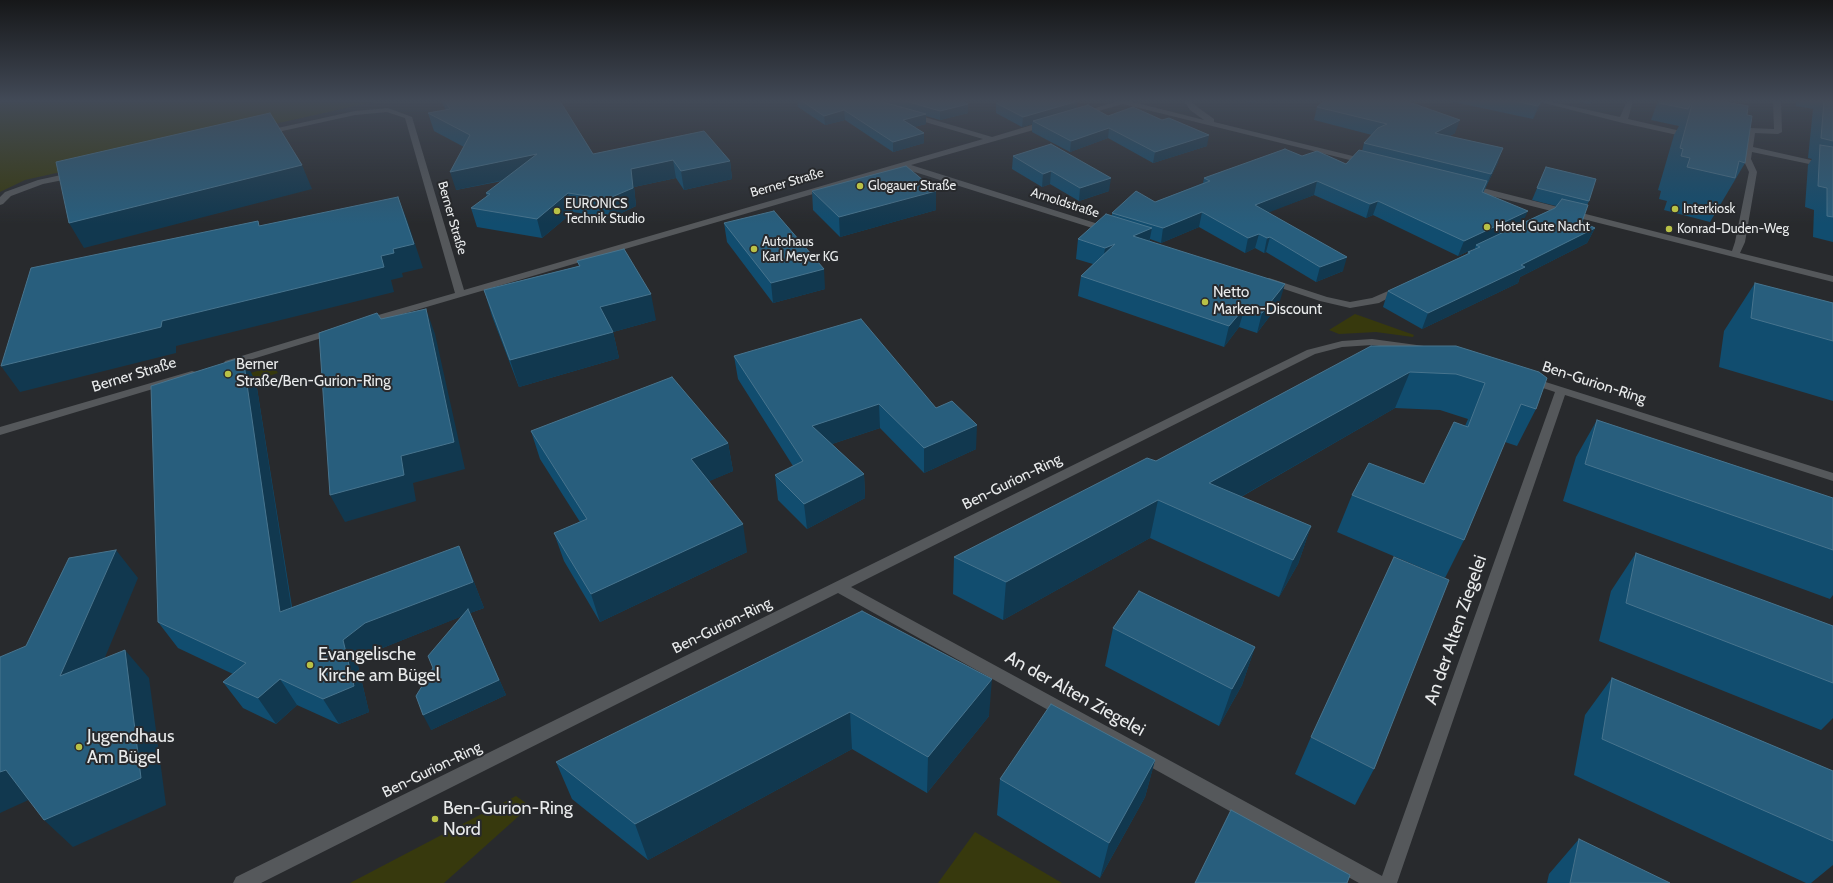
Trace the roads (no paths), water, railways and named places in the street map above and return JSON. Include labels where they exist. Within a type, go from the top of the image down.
[{"type":"street","name":"Berner Straße","points":[[415,142],[460,294]]},
{"type":"street","name":"Berner Straße","points":[[356,325],[979,142]]},
{"type":"street","points":[[1289,142],[1377,164]]},
{"type":"street","points":[[1735,254],[1740,242],[1754,172],[1747,158],[1750,142]]},
{"type":"street","points":[[1726,144],[1833,167]]},
{"type":"street","name":"Arnoldstraße","points":[[901,165],[1119,234]]},
{"type":"street","points":[[0,202],[8,194],[28,187],[87,172]]},
{"type":"street","points":[[1461,186],[1550,212],[1735,254],[1833,279]]},
{"type":"street","points":[[1263,279],[1324,299],[1350,305],[1375,300],[1410,284]]},
{"type":"street","points":[[217,366],[342,329]]},
{"type":"street","name":"Ben-Gurion-Ring","points":[[242,883],[837,586],[1311,352],[1342,344],[1372,342],[1402,345],[1436,351]]},
{"type":"street","name":"Berner Straße","points":[[0,431],[202,370]]},
{"type":"street","name":"Ben-Gurion-Ring","points":[[1517,376],[1833,477]]},
{"type":"street","name":"An der Alten Ziegelei","points":[[1388,883],[1561,390]]},
{"type":"street","name":"An der Alten Ziegelei","points":[[837,586],[1377,883]]},
{"type":"place","name":"Glogauer Straße","points":[[860,186]]},
{"type":"place","name":"Interkiosk","points":[[1675,209]]},
{"type":"place","name":"EURONICS Technik Studio","points":[[557,211]]},
{"type":"place","name":"Hotel Gute Nacht","points":[[1487,227]]},
{"type":"place","name":"Konrad-Duden-Weg","points":[[1669,229]]},
{"type":"place","name":"Autohaus Karl Meyer KG","points":[[754,249]]},
{"type":"place","name":"Netto Marken-Discount","points":[[1205,302]]},
{"type":"place","name":"Berner Straße/Ben-Gurion-Ring","points":[[228,374]]},
{"type":"place","name":"Evangelische Kirche am Bügel","points":[[310,665]]},
{"type":"place","name":"Jugendhaus Am Bügel","points":[[79,747]]},
{"type":"place","name":"Ben-Gurion-Ring Nord","points":[[435,819]]}]
